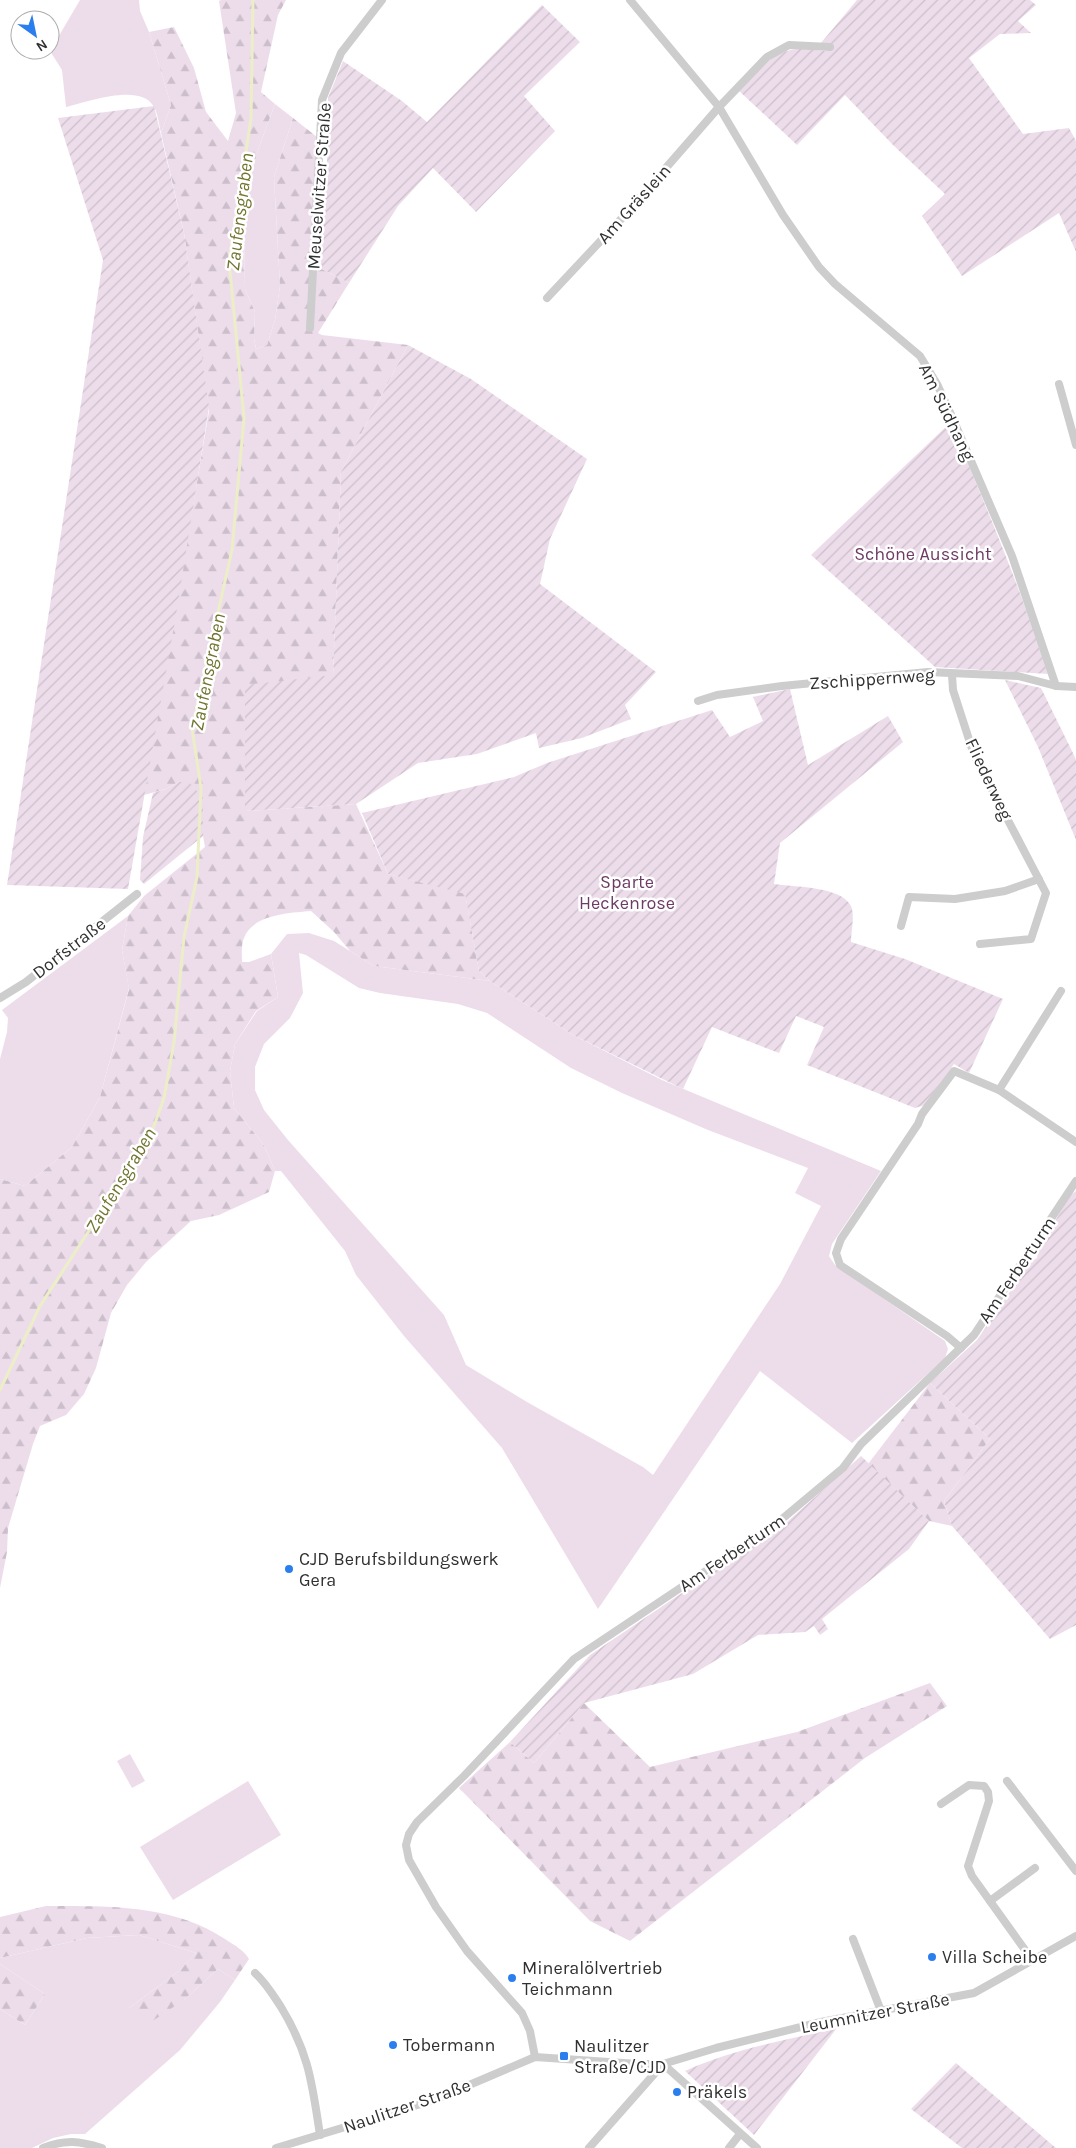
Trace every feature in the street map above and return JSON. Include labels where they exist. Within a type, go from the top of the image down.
[{"type":"street","name":"Meuselwitzer Straße","points":[[310,328],[322,100],[341,53],[382,0]]},
{"type":"street","name":"Am Südhang","points":[[630,0],[719,107],[783,215],[819,267],[835,284],[920,356],[937,384],[1012,556],[1056,686]]},
{"type":"street","points":[[719,107],[767,57],[789,45],[830,47]]},
{"type":"street","name":"Am Gräslein","points":[[547,298],[624,216],[719,107]]},
{"type":"street","points":[[1059,384],[1076,445]]},
{"type":"street","name":"Zschippernweg","points":[[698,701],[717,695],[782,686],[928,672],[952,675],[1018,676],[1056,686],[1076,687]]},
{"type":"street","name":"Fliederweg","points":[[952,675],[953,690],[974,755],[1046,892],[1031,939],[980,944]]},
{"type":"street","points":[[901,926],[909,897],[955,899],[1005,891],[1039,879]]},
{"type":"street","name":"Dorfstraße","points":[[0,998],[26,982],[137,894]]},
{"type":"street","points":[[999,1090],[1061,990]]},
{"type":"street","points":[[961,1348],[948,1336],[840,1265],[836,1254],[840,1239],[918,1124],[922,1114],[954,1071],[999,1090],[1076,1142]]},
{"type":"street","name":"Am Ferberturm","points":[[535,2057],[530,2031],[522,2013],[467,1951],[436,1907],[409,1860],[406,1845],[409,1834],[418,1822],[574,1659],[776,1524],[843,1468],[862,1444],[974,1335],[1076,1181]]},
{"type":"street","points":[[1007,1781],[1076,1871]]},
{"type":"street","points":[[941,1804],[969,1785],[984,1786],[988,1792],[989,1800],[968,1866],[972,1876],[1033,1961]]},
{"type":"street","points":[[990,1901],[1035,1868]]},
{"type":"street","name":"Leumnitzer Straße","points":[[663,2064],[716,2048],[821,2022],[974,1992],[1076,1936]]},
{"type":"street","points":[[853,1940],[881,2011]]},
{"type":"street","points":[[255,1973],[267,1986],[283,2010],[304,2052],[312,2083],[320,2135]]},
{"type":"street","name":"Naulitzer Straße","points":[[276,2148],[300,2146],[320,2135],[434,2100],[535,2057],[663,2064]]},
{"type":"street","points":[[589,2148],[663,2064],[756,2148]]},
{"type":"street","points":[[729,2148],[740,2134]]},
{"type":"street","points":[[43,2148],[61,2142],[82,2142],[102,2148]]},
{"type":"green space","points":[[80,0],[139,0],[140,11],[149,32],[171,105],[161,133],[154,107],[147,100],[138,96],[113,96],[66,107],[62,70],[56,60],[60,60],[60,34]]},
{"type":"green space","points":[[286,0],[278,15],[261,92],[275,104],[259,147],[244,201],[245,289],[255,312],[254,338],[256,349],[267,345],[275,320],[280,286],[274,177],[293,118],[317,137],[310,268],[320,268],[349,283],[318,333],[408,345],[341,472],[333,675],[245,811],[356,804],[388,874],[465,893],[479,971],[490,981],[374,966],[350,951],[334,932],[311,911],[273,916],[255,924],[249,930],[242,943],[242,962],[249,962],[271,954],[278,997],[256,1011],[235,1044],[230,1071],[234,1108],[264,1145],[275,1171],[269,1192],[219,1215],[191,1221],[146,1262],[127,1285],[111,1313],[96,1368],[84,1394],[66,1415],[40,1426],[8,1528],[7,1552],[0,1588],[0,1179],[25,1186],[72,1147],[100,1097],[129,989],[122,950],[128,916],[144,896],[205,847],[203,836],[179,782],[166,789],[144,795],[209,411],[184,233],[161,133],[171,105],[149,32],[174,27],[194,68],[206,112],[228,141],[236,113],[219,1]]},
{"type":"green space","points":[[857,0],[1030,0],[1036,5],[1018,21],[1031,33],[1000,34],[969,58],[1023,134],[1069,128],[1076,141],[1076,252],[1059,213],[962,276],[922,216],[945,194],[893,145],[845,95],[797,145],[738,90],[767,62],[784,52],[793,49],[827,51],[831,43],[821,43]]},
{"type":"green space","points":[[542,5],[580,42],[524,96],[555,131],[476,212],[433,168],[398,206],[349,283],[320,268],[328,146],[328,98],[343,61],[402,101],[427,122]]},
{"type":"green space","points":[[275,104],[293,118],[274,177],[280,286],[275,320],[267,345],[256,349],[254,338],[255,312],[245,289],[244,201],[259,147]]},
{"type":"green space","points":[[154,106],[184,233],[209,407],[176,615],[128,889],[7,885],[103,260],[58,118]]},
{"type":"green space","points":[[408,345],[471,379],[587,459],[550,539],[540,584],[656,672],[625,705],[631,719],[582,738],[539,748],[536,733],[477,754],[418,763],[356,804],[245,811],[245,685],[333,675],[341,472]]},
{"type":"green space","name":"Schöne Aussicht","points":[[951,422],[1014,578],[1048,674],[935,667],[811,555]]},
{"type":"green space","points":[[1005,680],[1041,688],[1076,760],[1076,840],[1038,747]]},
{"type":"green space","name":"Sparte Heckenrose","points":[[790,689],[808,765],[888,716],[903,742],[780,843],[774,884],[828,891],[846,899],[852,910],[851,942],[905,959],[1003,999],[969,1073],[954,1064],[925,1105],[915,1108],[807,1065],[824,1027],[796,1016],[779,1053],[712,1027],[683,1089],[573,1035],[490,981],[479,971],[465,894],[388,874],[362,813],[514,777],[547,763],[712,710],[730,737],[763,721],[753,697]]},
{"type":"green space","points":[[179,782],[189,782],[203,798],[203,836],[144,884],[140,880],[143,837],[153,793]]},
{"type":"green space","points":[[128,916],[122,950],[129,988],[100,1097],[72,1147],[25,1186],[0,1179],[0,1059],[7,1032],[8,1018],[2,1010]]},
{"type":"green space","points":[[309,933],[334,941],[374,966],[490,981],[573,1035],[662,1080],[881,1171],[832,1244],[829,1256],[835,1265],[945,1341],[948,1349],[945,1358],[852,1443],[760,1371],[598,1609],[502,1448],[404,1336],[356,1275],[345,1251],[281,1171],[275,1171],[264,1145],[234,1108],[230,1071],[235,1044],[257,1011],[278,997],[271,954],[287,934]],"holes":[[[299,953],[306,955],[359,988],[380,993],[458,1004],[487,1013],[571,1068],[622,1093],[708,1130],[808,1168],[795,1193],[821,1206],[780,1284],[653,1475],[643,1467],[527,1402],[466,1365],[444,1315],[288,1140],[264,1110],[255,1090],[255,1067],[264,1044],[290,1018],[303,993]]]},
{"type":"green space","points":[[1076,1191],[1076,1625],[1050,1639],[952,1526],[944,1501],[990,1439],[930,1383],[977,1340],[1030,1262],[1037,1258],[1038,1252],[1069,1196]]},
{"type":"green space","points":[[930,1383],[990,1439],[944,1501],[952,1526],[929,1521],[868,1464]]},
{"type":"green space","points":[[861,1456],[929,1521],[909,1549],[822,1619],[828,1629],[820,1635],[814,1626],[805,1632],[758,1635],[693,1674],[584,1703],[534,1763],[510,1742],[590,1655],[787,1522]]},
{"type":"green space","points":[[930,1683],[947,1706],[865,1758],[630,1941],[590,1921],[459,1788],[510,1742],[534,1763],[584,1703],[650,1767],[797,1732]]},
{"type":"green space","points":[[130,1754],[145,1781],[132,1788],[117,1761]]},
{"type":"green space","points":[[248,1781],[281,1835],[173,1900],[140,1847]]},
{"type":"green space","points":[[46,1906],[115,1907],[161,1913],[205,1928],[238,1948],[249,1959],[235,1980],[218,1969],[184,2000],[148,2024],[129,2008],[180,1970],[196,1953],[139,1935],[87,1938],[0,1958],[0,1917]]},
{"type":"green space","points":[[139,1935],[196,1953],[180,1970],[129,2008],[184,2000],[218,1969],[235,1980],[220,2002],[180,2050],[85,2134],[71,2134],[53,2138],[32,2148],[0,2148],[0,2009],[25,2025],[45,1994],[0,1964],[0,1958],[87,1938]]},
{"type":"green space","points":[[0,1964],[45,1994],[25,2025],[0,2009]]},
{"type":"green space","points":[[837,2028],[754,2135],[685,2071],[741,2051]]},
{"type":"green space","points":[[956,2063],[1056,2148],[962,2148],[911,2109]]},
{"type":"waterway","name":"Zaufensgraben","points":[[0,1390],[40,1306],[150,1137],[164,1098],[174,1042],[184,937],[197,877],[201,788],[192,728],[232,550],[244,418],[229,260],[251,119],[253,0]]},
{"type":"place","name":"CJD Berufsbildungswerk Gera","points":[[289,1569]]},
{"type":"place","name":"Villa Scheibe","points":[[932,1957]]},
{"type":"place","name":"Mineralölvertrieb Teichmann","points":[[512,1978]]},
{"type":"place","name":"Tobermann","points":[[393,2045]]},
{"type":"place","name":"Naulitzer Straße/CJD","points":[[564,2056]]},
{"type":"place","name":"Präkels","points":[[677,2092]]}]
